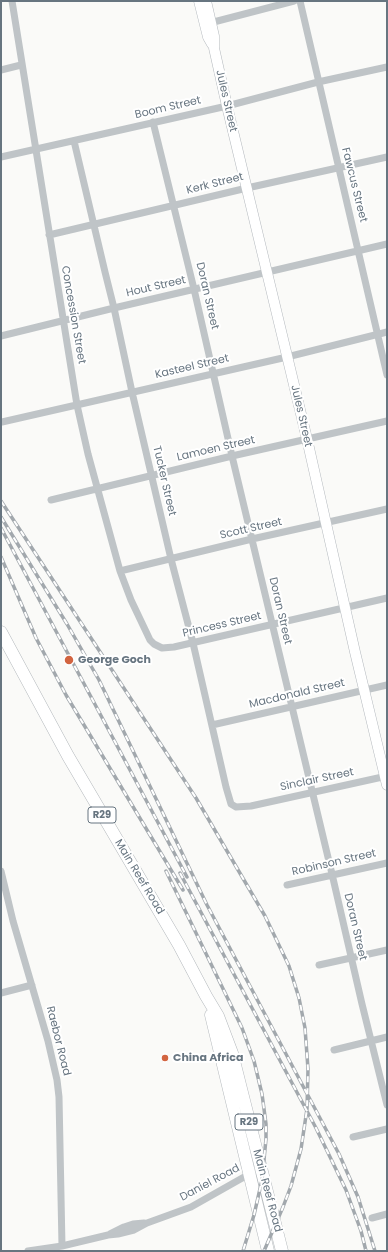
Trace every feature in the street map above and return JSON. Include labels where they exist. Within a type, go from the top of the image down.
[{"type":"main road","name":"Jules Street","points":[[199,1],[208,23]]},
{"type":"main road","name":"Jules Street","points":[[206,1],[208,37],[214,48],[386,779]]},
{"type":"main road","name":"Main Reef Road","points":[[1,632],[68,756],[179,945],[206,996],[266,1213],[282,1251]]},
{"type":"main road","name":"Main Reef Road","points":[[266,1213],[268,1251]]},
{"type":"street","name":"Concession Street","points":[[12,1],[77,406],[97,489],[120,571],[143,626]]},
{"type":"street","points":[[208,23],[294,1]]},
{"type":"street","name":"Fawcus Street","points":[[300,1],[387,375]]},
{"type":"street","points":[[1,70],[22,65]]},
{"type":"street","name":"Boom Street","points":[[1,157],[227,106],[318,82],[387,67]]},
{"type":"street","name":"Doran Street","points":[[153,122],[194,289],[232,456],[387,1105]]},
{"type":"street","name":"Tucker Street","points":[[74,141],[114,308],[171,559],[226,787],[231,804],[236,807],[251,806]]},
{"type":"street","name":"Kerk Street","points":[[49,235],[246,188],[387,157]]},
{"type":"street","name":"Hout Street","points":[[1,336],[387,244]]},
{"type":"street","name":"Kasteel Street","points":[[2,422],[287,357],[387,332]]},
{"type":"street","name":"Lamoen Street","points":[[51,500],[232,456],[387,421]]},
{"type":"street","name":"Scott Street","points":[[120,571],[252,539],[387,509]]},
{"type":"street","name":"Princess Street","points":[[143,626],[150,640],[154,644],[162,648],[174,647],[387,598]]},
{"type":"street","name":"Macdonald Street","points":[[212,726],[387,685]]},
{"type":"street","name":"Sinclair Street","points":[[251,806],[312,792],[386,779]]},
{"type":"street","name":"Robinson Street","points":[[287,886],[332,874],[387,863]]},
{"type":"street","name":"Raebor Road","points":[[1,871],[13,921],[54,1064],[58,1086],[62,1246]]},
{"type":"street","points":[[319,965],[387,950]]},
{"type":"street","points":[[1,993],[32,985]]},
{"type":"street","points":[[334,1050],[387,1038]]},
{"type":"street","points":[[354,1137],[387,1129]]},
{"type":"street","name":"Daniel Road","points":[[28,1251],[62,1246],[134,1230],[147,1223],[191,1207],[255,1171]]},
{"type":"street","points":[[372,1218],[387,1214]]},
{"type":"railway","points":[[1,501],[196,798],[265,916],[289,966],[299,998],[305,1028],[308,1069],[307,1109],[301,1149],[291,1186],[264,1251]]},
{"type":"railway","points":[[1,517],[67,624],[99,680],[207,905],[339,1154],[358,1197],[375,1251]]},
{"type":"railway","points":[[1,528],[187,877]]},
{"type":"railway","points":[[1,557],[36,638],[66,695],[183,890]]},
{"type":"railway","points":[[166,871],[242,1028],[254,1061],[262,1094],[266,1124],[262,1180],[254,1215],[243,1251]]},
{"type":"railway","points":[[180,873],[316,1128],[346,1190],[361,1231],[366,1251]]},
{"type":"place","name":"George Goch","points":[[69,660]]},
{"type":"place","name":"China Africa","points":[[165,1058]]}]
